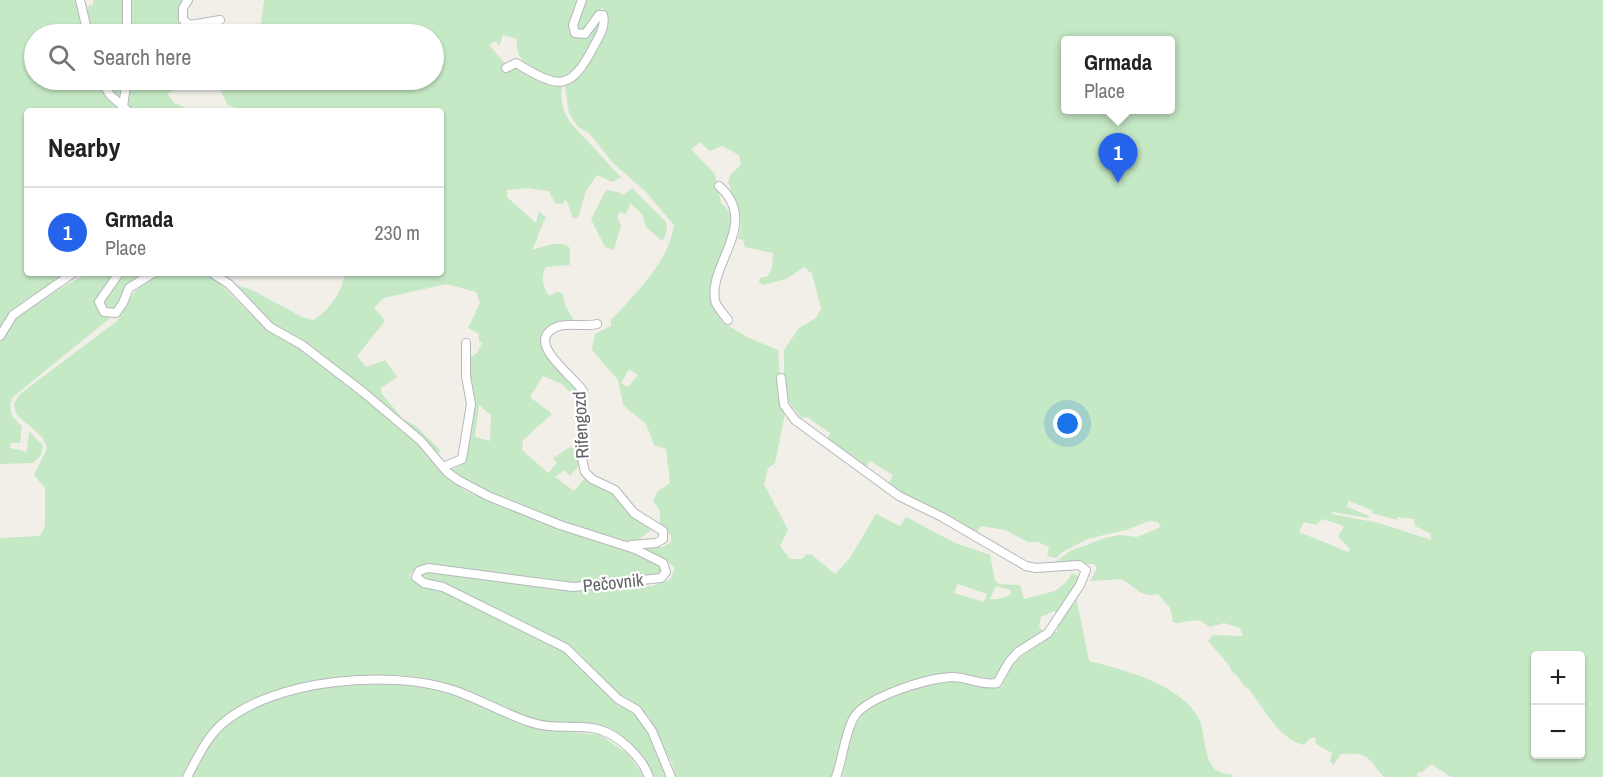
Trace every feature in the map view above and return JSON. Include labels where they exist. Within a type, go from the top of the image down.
[{"type":"street","points":[[80,0],[86,24]]},
{"type":"street","points":[[127,0],[127,24]]},
{"type":"street","points":[[188,0],[183,8],[183,20],[189,24]]},
{"type":"street","points":[[506,68],[516,63],[554,81],[565,82],[576,76],[601,33],[604,19],[603,15],[599,15],[585,34],[575,33],[573,25],[582,0]]},
{"type":"street","points":[[196,24],[220,20]]},
{"type":"street","points":[[107,90],[125,108]]},
{"type":"street","points":[[126,108],[127,90]]},
{"type":"street","points":[[719,186],[729,194],[735,222],[734,236],[715,290],[715,302],[728,320]]},
{"type":"street","points":[[0,336],[13,315],[69,276]]},
{"type":"street","points":[[117,276],[99,302],[104,312],[116,313],[129,288],[148,276]]},
{"type":"street","name":"Pečovnik","points":[[216,276],[228,284],[270,327],[302,345],[363,392],[400,426],[421,441],[443,467],[458,480],[488,496],[560,525],[626,545],[663,563],[666,572],[661,578],[573,587],[428,568],[419,571],[416,577],[424,583],[443,587],[566,648],[618,699],[637,710],[652,731],[671,777]]},
{"type":"street","name":"Rifengozd","points":[[597,324],[559,326],[548,334],[546,351],[583,391],[581,409],[584,432],[581,454],[585,472],[592,479],[615,490],[634,513],[663,531],[663,539],[656,543],[626,545]]},
{"type":"street","points":[[443,467],[462,459],[470,415],[466,344]]},
{"type":"street","points":[[781,378],[784,405],[795,420],[899,496],[942,516],[1026,566],[1036,568],[1079,565],[1086,570],[1080,585],[1048,633],[1018,652],[1009,662],[997,683],[990,685],[972,679],[950,677],[875,698],[861,708],[853,718],[836,777]]},
{"type":"street","points":[[187,777],[208,740],[220,725],[257,700],[320,685],[413,681],[453,690],[534,724],[597,729],[616,739],[635,755],[650,777]]},
{"type":"green space","points":[[0,0],[75,0],[81,24],[24,24],[24,90],[103,90],[122,108],[24,108],[24,276],[71,276],[44,288],[23,302],[14,310],[0,330]]},
{"type":"green space","points":[[93,0],[125,0],[126,24],[89,24],[83,8],[93,5]]},
{"type":"green space","points":[[129,0],[185,0],[181,17],[183,24],[130,24]]},
{"type":"green space","points":[[264,0],[580,0],[570,22],[570,30],[578,38],[587,36],[600,20],[599,31],[576,74],[559,79],[545,77],[562,84],[561,96],[569,121],[621,177],[613,182],[597,175],[586,191],[578,218],[573,218],[566,199],[562,204],[555,203],[549,191],[526,188],[507,190],[507,197],[536,223],[539,211],[546,218],[532,250],[557,244],[570,248],[570,265],[546,267],[543,282],[549,296],[557,292],[563,293],[565,305],[576,324],[553,329],[543,342],[547,358],[580,389],[581,395],[576,398],[562,384],[543,376],[530,397],[552,414],[523,440],[522,450],[548,473],[557,463],[553,458],[570,447],[573,448],[580,464],[570,476],[564,470],[555,477],[574,491],[586,477],[614,493],[650,526],[650,531],[637,541],[627,541],[535,512],[449,471],[459,466],[467,457],[466,439],[470,425],[468,359],[477,353],[482,343],[479,341],[479,334],[468,328],[480,303],[476,292],[446,284],[384,298],[374,307],[385,321],[357,356],[366,367],[385,360],[397,377],[381,388],[381,393],[403,419],[416,426],[441,451],[436,455],[366,389],[269,323],[231,283],[252,290],[302,317],[313,320],[334,300],[342,286],[344,276],[444,276],[444,108],[235,108],[227,104],[221,90],[444,90],[444,24],[261,24]],"holes":[[[503,35],[517,39],[522,61],[537,73],[519,65],[513,70],[489,45],[496,41],[499,46]],[[479,405],[491,415],[490,441],[475,437]]]},
{"type":"green space","points":[[585,0],[1603,0],[1603,777],[1451,777],[1431,764],[1424,771],[1417,773],[1418,777],[1384,777],[1367,758],[1358,754],[1341,754],[1333,765],[1330,761],[1332,753],[1316,744],[1315,737],[1309,739],[1304,745],[1279,730],[1249,689],[1232,672],[1229,665],[1208,641],[1213,635],[1243,636],[1240,628],[1224,623],[1210,627],[1199,620],[1173,622],[1170,608],[1158,594],[1142,593],[1121,579],[1090,581],[1097,568],[1094,564],[1053,564],[1070,551],[1105,538],[1120,535],[1137,537],[1161,527],[1158,522],[1149,521],[1126,530],[1087,539],[1056,558],[1047,556],[1049,547],[1038,542],[1028,542],[1005,530],[981,526],[977,532],[888,485],[893,475],[870,461],[866,467],[827,441],[830,433],[807,417],[801,418],[784,395],[784,350],[799,328],[816,318],[821,308],[812,274],[804,267],[786,279],[763,285],[759,282],[760,278],[768,276],[772,268],[773,253],[745,247],[743,240],[738,239],[741,226],[739,211],[728,182],[730,175],[741,165],[739,155],[722,146],[710,151],[700,142],[691,149],[715,174],[721,203],[733,215],[728,254],[712,305],[722,316],[722,322],[747,337],[778,350],[781,395],[786,409],[775,463],[768,468],[764,484],[788,530],[780,546],[790,559],[802,559],[807,554],[812,555],[835,574],[850,558],[876,514],[900,526],[906,517],[953,542],[990,555],[995,580],[999,584],[1020,585],[1024,599],[1058,589],[1072,573],[1080,577],[1058,616],[1054,611],[1041,617],[1039,626],[1043,632],[1016,651],[999,677],[992,679],[965,674],[946,675],[916,682],[853,716],[836,777],[676,777],[672,763],[655,734],[650,718],[638,707],[618,695],[579,653],[555,637],[508,616],[460,590],[422,577],[422,574],[431,571],[573,590],[653,586],[670,580],[675,568],[667,561],[643,551],[644,547],[663,547],[671,542],[671,535],[660,525],[660,511],[653,501],[658,491],[670,483],[666,449],[654,445],[646,424],[623,405],[618,380],[592,350],[595,334],[611,326],[611,320],[650,277],[671,239],[674,225],[645,191],[612,162],[589,133],[578,127],[569,113],[565,87],[580,77],[595,54],[604,23],[603,8],[594,16],[585,31],[579,33],[576,26]],"holes":[[[629,369],[638,375],[628,387],[621,383]],[[1348,501],[1372,510],[1372,513],[1397,520],[1398,517],[1414,519],[1415,526],[1431,534],[1431,540],[1379,523],[1332,514],[1333,512],[1368,518],[1369,516],[1347,507]],[[1322,519],[1344,526],[1338,537],[1350,549],[1348,552],[1299,532],[1304,522],[1316,525]],[[958,584],[987,594],[984,602],[954,593]],[[996,586],[1011,590],[1010,595],[990,599]]]},
{"type":"green space","points":[[109,90],[123,90],[122,98],[117,98]]},
{"type":"green space","points":[[128,90],[173,90],[167,94],[174,103],[186,108],[130,108]]},
{"type":"green space","points":[[632,188],[665,221],[667,229],[665,236],[662,241],[646,227],[642,214],[630,203],[626,214],[620,212],[617,216],[621,226],[614,250],[605,247],[591,219],[606,190],[623,195]]},
{"type":"green space","points":[[147,276],[123,299],[110,318],[13,397],[10,405],[11,413],[22,426],[20,443],[11,443],[10,448],[27,452],[29,431],[43,446],[41,455],[33,463],[0,464],[0,342],[16,315],[80,277]]},
{"type":"green space","points":[[155,276],[210,276],[265,328],[301,348],[362,395],[399,429],[417,441],[448,477],[465,491],[560,529],[625,550],[660,566],[661,573],[575,583],[438,566],[416,568],[409,575],[417,584],[446,590],[552,643],[576,659],[615,700],[644,721],[667,777],[655,777],[642,759],[629,747],[604,734],[524,717],[431,680],[385,675],[326,681],[297,687],[270,694],[246,704],[228,715],[214,728],[197,751],[183,777],[0,777],[0,538],[40,536],[45,527],[45,488],[34,475],[47,448],[43,438],[16,414],[14,403],[20,394],[117,321],[135,291]]},
{"type":"green space","points":[[1076,597],[1089,661],[1134,674],[1177,695],[1198,717],[1209,761],[1214,768],[1231,774],[1233,777],[842,777],[853,731],[860,718],[868,710],[902,692],[950,679],[1002,686],[1013,663],[1053,632],[1057,632],[1058,625]]},
{"type":"green space","points":[[415,684],[463,698],[535,728],[600,735],[628,754],[644,777],[190,777],[210,741],[230,721],[253,707],[305,690],[361,685]]},
{"type":"place","name":"Grmada","points":[[1118,183]]}]
